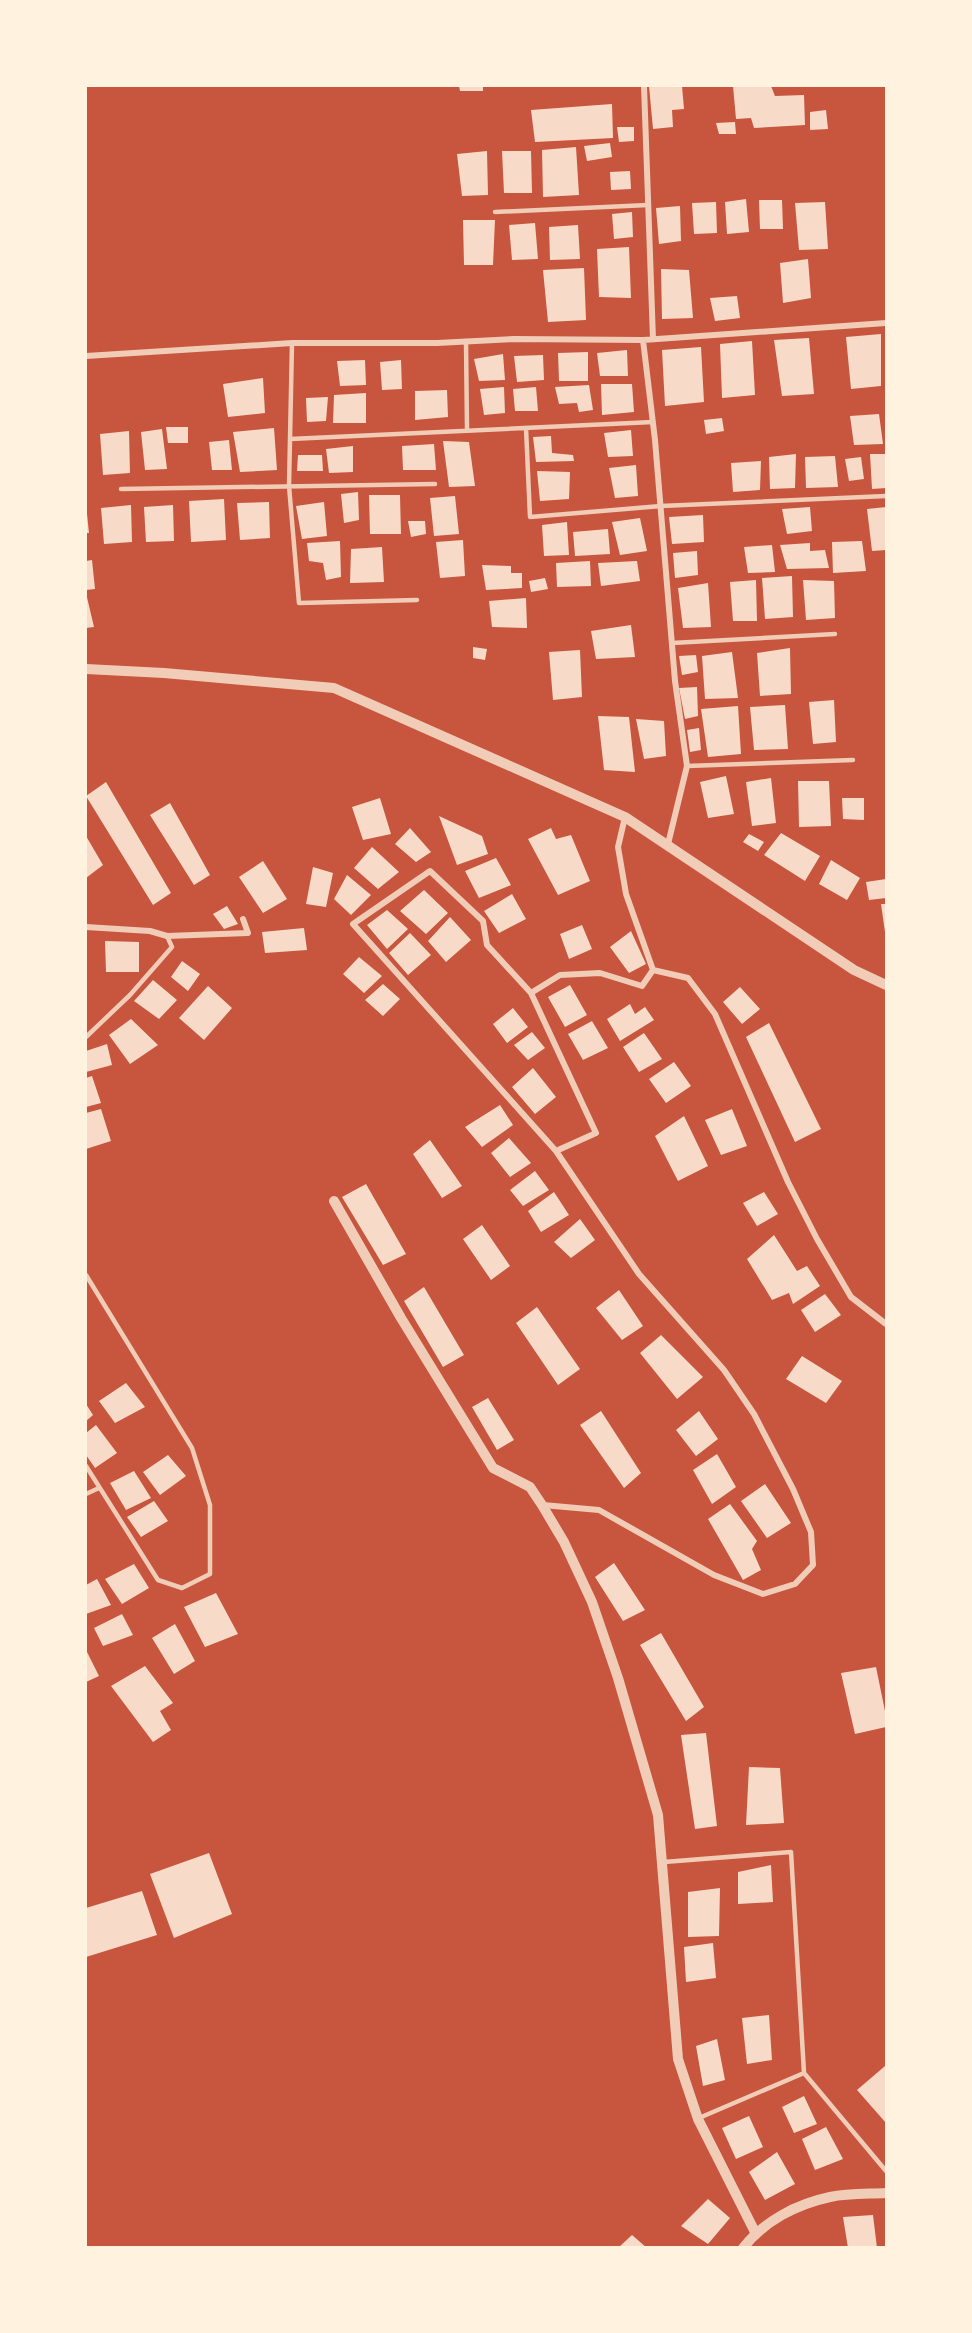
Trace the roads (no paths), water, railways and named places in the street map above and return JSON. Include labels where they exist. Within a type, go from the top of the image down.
[{"type":"street","points":[[644,86],[653,339]]},
{"type":"street","points":[[86,356],[292,343],[514,339],[642,340],[886,323]]},
{"type":"street","points":[[642,340],[653,422],[675,681],[687,766],[668,844]]},
{"type":"street","points":[[86,669],[164,673],[334,688],[625,817],[854,970],[886,985]]},
{"type":"street","points":[[625,817],[618,847],[626,894],[653,970]]},
{"type":"street","points":[[542,1505],[599,1510],[714,1575],[764,1594],[795,1584],[813,1565],[811,1532],[793,1489],[754,1414],[724,1370],[639,1274],[556,1151],[353,924],[430,872],[483,921],[487,945],[531,993],[596,1133],[556,1151]]},
{"type":"street","points":[[86,927],[150,931],[167,936],[248,933],[243,919]]},
{"type":"street","points":[[531,993],[560,975],[600,973],[642,986],[653,970]]},
{"type":"street","points":[[653,970],[688,978],[715,1014],[788,1182],[817,1239],[850,1297],[886,1324]]},
{"type":"street","points":[[334,1201],[401,1318],[493,1468],[530,1487],[564,1542],[592,1602],[618,1678],[658,1815],[678,2059],[698,2119],[755,2232]]},
{"type":"street","points":[[743,2247],[755,2232],[793,2208],[832,2196],[886,2193]]},
{"type":"lane","points":[[495,212],[648,205]]},
{"type":"lane","points":[[466,341],[467,430]]},
{"type":"lane","points":[[292,343],[289,486],[299,603],[417,600]]},
{"type":"lane","points":[[290,439],[653,422]]},
{"type":"lane","points":[[526,428],[530,517],[661,506],[886,496]]},
{"type":"lane","points":[[121,489],[435,484]]},
{"type":"lane","points":[[672,643],[835,634]]},
{"type":"lane","points":[[687,766],[853,760]]},
{"type":"lane","points":[[86,1037],[130,995],[172,947],[167,936]]},
{"type":"lane","points":[[86,1275],[192,1448],[210,1505],[210,1574],[182,1588],[158,1580],[86,1466]]},
{"type":"lane","points":[[86,1494],[99,1488]]},
{"type":"lane","points":[[662,1862],[791,1852],[804,2073],[886,2171]]},
{"type":"lane","points":[[698,2119],[804,2073]]}]
